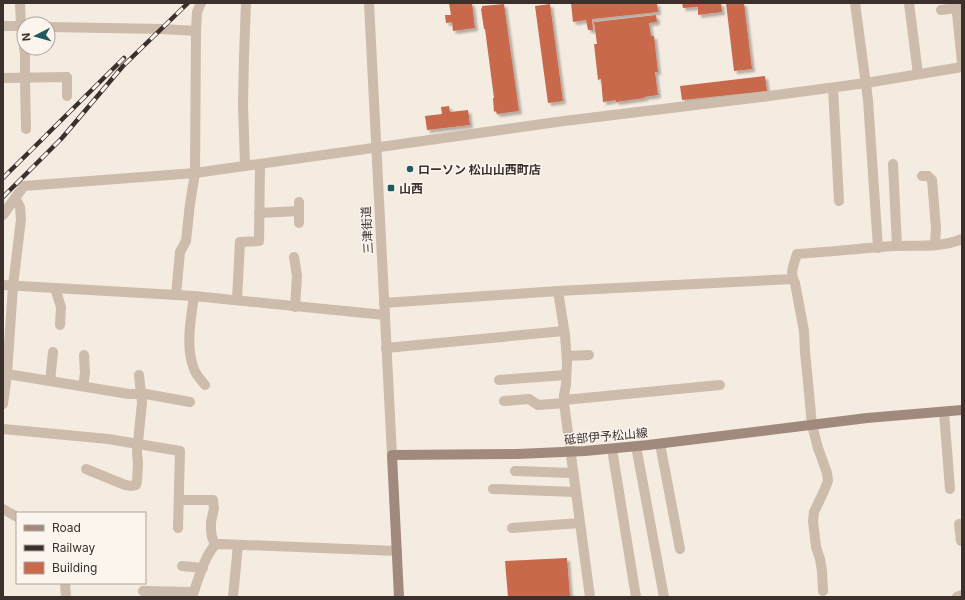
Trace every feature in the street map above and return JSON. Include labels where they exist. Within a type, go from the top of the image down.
[{"type":"main road","name":"砥部伊予松山線","points":[[392,455],[517,454],[612,449],[867,418],[962,410]]},
{"type":"main road","points":[[392,455],[399,597]]},
{"type":"street","points":[[20,3],[22,16]]},
{"type":"street","points":[[176,295],[180,252],[186,241],[195,173],[196,31],[197,12],[201,3]]},
{"type":"street","points":[[245,166],[243,104],[246,3]]},
{"type":"street","name":"三津街道","points":[[369,3],[392,455]]},
{"type":"street","points":[[855,3],[868,100],[878,248]]},
{"type":"street","points":[[909,3],[918,74]]},
{"type":"street","points":[[941,10],[956,6],[962,63]]},
{"type":"street","points":[[3,26],[16,26]]},
{"type":"street","points":[[56,27],[196,31]]},
{"type":"street","points":[[25,56],[26,129]]},
{"type":"street","points":[[3,215],[24,186],[195,173],[564,121],[866,84],[962,67]]},
{"type":"street","points":[[3,78],[67,77],[67,96]]},
{"type":"street","points":[[833,88],[839,201]]},
{"type":"street","points":[[238,300],[240,242],[259,241],[260,164]]},
{"type":"street","points":[[893,164],[897,246]]},
{"type":"street","points":[[922,176],[928,176],[932,180],[936,228],[935,245]]},
{"type":"street","points":[[3,404],[21,219],[20,207],[15,198]]},
{"type":"street","points":[[259,213],[299,207],[300,222]]},
{"type":"street","points":[[823,591],[822,571],[816,547],[813,521],[814,512],[828,481],[827,473],[816,442],[812,425],[802,314],[792,275],[792,269],[797,254],[897,246],[935,245],[962,239]]},
{"type":"street","points":[[294,257],[297,276],[295,307]]},
{"type":"street","points":[[384,304],[558,292],[793,279]]},
{"type":"street","points":[[3,285],[194,296],[385,315]]},
{"type":"street","points":[[56,288],[61,307],[60,325]]},
{"type":"street","points":[[558,292],[567,356],[564,401],[590,597]]},
{"type":"street","points":[[194,296],[189,342],[194,368],[198,377],[205,385]]},
{"type":"street","points":[[386,348],[564,331]]},
{"type":"street","points":[[50,381],[53,352]]},
{"type":"street","points":[[83,386],[85,373],[84,355]]},
{"type":"street","points":[[567,356],[589,355]]},
{"type":"street","points":[[7,374],[129,394],[146,394],[190,402]]},
{"type":"street","points":[[86,469],[126,485],[136,485],[138,464],[137,452],[141,413],[139,375]]},
{"type":"street","points":[[498,380],[566,375]]},
{"type":"street","points":[[504,401],[529,399],[538,405],[646,387],[714,389]]},
{"type":"street","points":[[944,412],[950,489]]},
{"type":"street","points":[[3,430],[108,439],[180,451],[178,528]]},
{"type":"street","points":[[660,444],[680,549]]},
{"type":"street","points":[[636,446],[664,597]]},
{"type":"street","points":[[612,449],[636,597]]},
{"type":"street","points":[[515,471],[573,473]]},
{"type":"street","points":[[493,489],[576,492]]},
{"type":"street","points":[[179,500],[213,500],[214,508],[211,530],[215,545]]},
{"type":"street","points":[[3,509],[16,516]]},
{"type":"street","points":[[511,526],[542,520],[580,523]]},
{"type":"street","points":[[143,591],[192,595],[210,550],[215,545],[220,544],[397,551]]},
{"type":"street","points":[[233,597],[238,545]]},
{"type":"street","points":[[182,566],[203,568]]},
{"type":"street","points":[[65,584],[66,597]]},
{"type":"street","points":[[957,597],[962,596]]},
{"type":"building","points":[[449,3],[472,3],[475,28],[453,31],[452,22],[446,23],[445,15],[451,15]]},
{"type":"building","points":[[571,3],[657,3],[658,12],[592,19],[593,30],[588,30],[586,20],[573,22]]},
{"type":"building","points":[[682,3],[721,3],[722,12],[698,15],[698,7],[683,8]]},
{"type":"building","points":[[726,3],[744,3],[752,69],[734,71]]},
{"type":"building","points":[[504,4],[519,111],[497,114],[496,111],[494,112],[494,98],[481,9],[482,6]]},
{"type":"building","points":[[550,4],[563,101],[548,103],[535,6]]},
{"type":"building","points":[[656,15],[657,22],[649,23],[651,36],[654,36],[658,72],[655,72],[658,95],[616,102],[616,100],[603,102],[601,79],[598,80],[594,44],[597,44],[594,22]]},
{"type":"building","points":[[765,76],[767,91],[682,100],[680,86]]},
{"type":"building","points":[[449,106],[450,112],[468,110],[470,125],[427,130],[425,116],[442,114],[441,107]]},
{"type":"building","points":[[567,558],[570,597],[508,597],[505,561]]},
{"type":"railway","points":[[3,197],[62,138],[123,66],[188,3]]},
{"type":"railway","points":[[3,178],[124,58]]},
{"type":"place","name":"ローソン 松山山西町店","points":[[410,169]]},
{"type":"place","name":"山西","points":[[391,188]]}]
